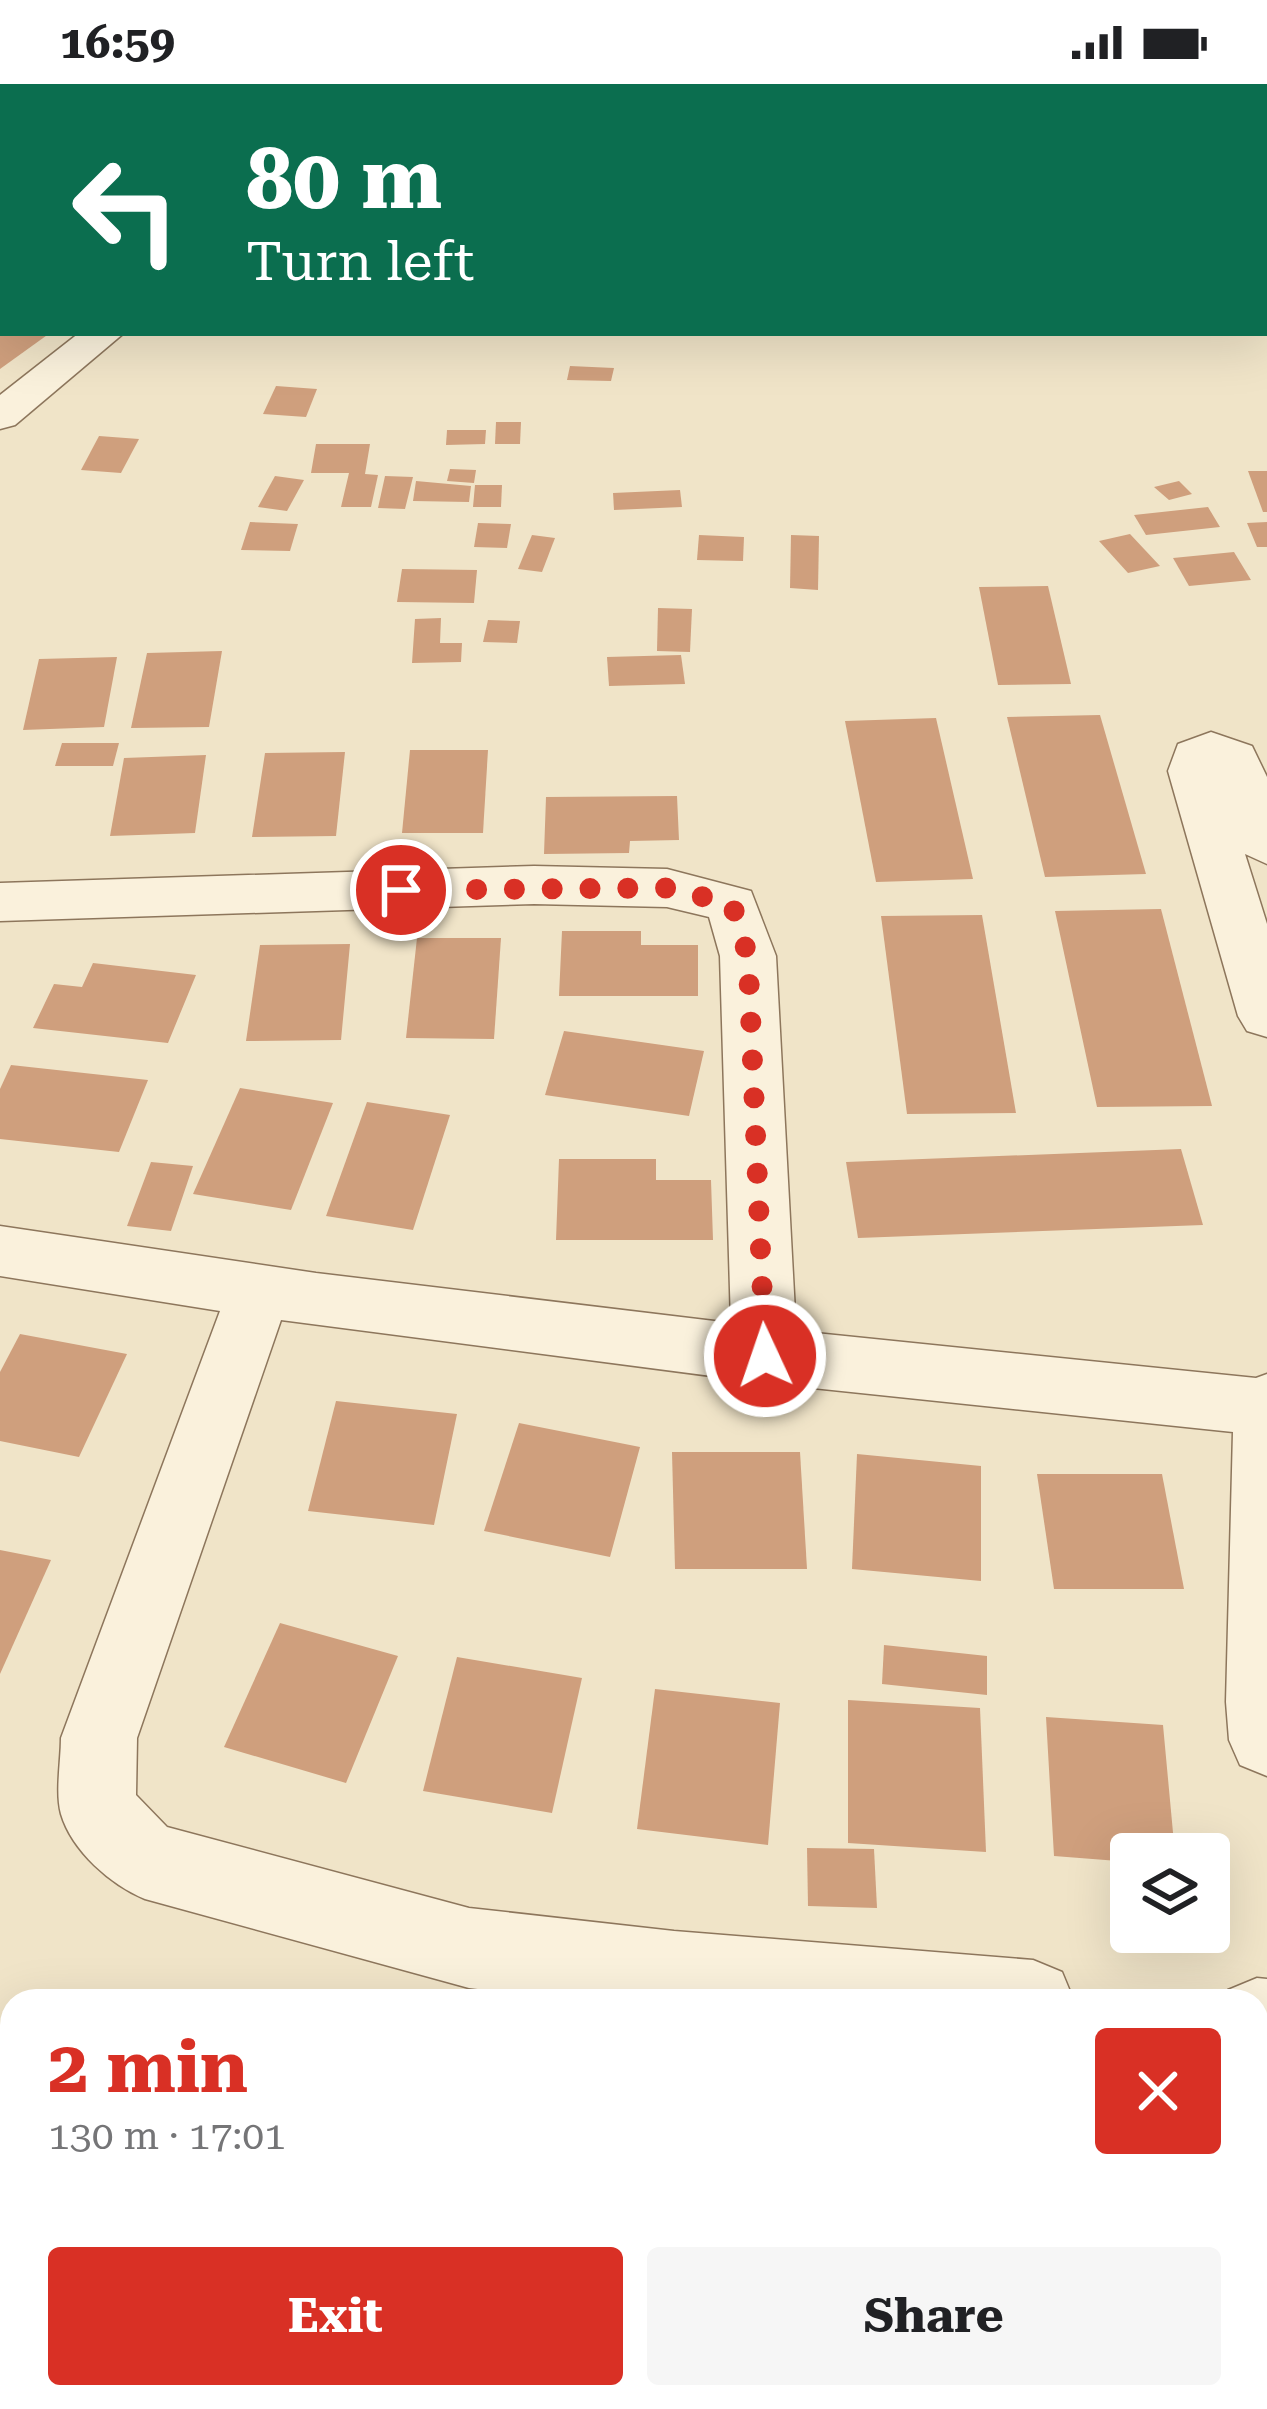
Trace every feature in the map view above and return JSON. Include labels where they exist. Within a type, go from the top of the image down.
[{"type":"street","points":[[0,416],[100,336]]},
{"type":"street","points":[[1267,846],[1234,758],[1211,748],[1196,756],[1194,771],[1267,1016]]},
{"type":"street","points":[[0,902],[534,885],[667,888],[732,904],[748,956],[765,1356]]},
{"type":"street","points":[[0,1251],[258,1294],[765,1356],[1267,1405],[1263,1702],[1267,1740]]},
{"type":"street","points":[[258,1294],[99,1738],[98,1810],[145,1860],[469,1948],[674,1972],[884,1989]]},
{"type":"building","points":[[0,336],[46,336],[0,369]]},
{"type":"building","points":[[570,366],[614,368],[611,381],[567,380]]},
{"type":"building","points":[[276,386],[317,389],[306,417],[263,414]]},
{"type":"building","points":[[496,422],[521,422],[520,444],[495,444]]},
{"type":"building","points":[[447,430],[486,430],[485,444],[446,445]]},
{"type":"building","points":[[99,436],[139,439],[121,473],[81,470]]},
{"type":"building","points":[[316,444],[370,444],[365,474],[378,475],[371,507],[341,507],[349,473],[311,473]]},
{"type":"building","points":[[450,469],[476,470],[474,483],[447,481]]},
{"type":"building","points":[[1248,471],[1267,471],[1267,512],[1263,512]]},
{"type":"building","points":[[275,476],[304,480],[287,511],[258,507]]},
{"type":"building","points":[[385,476],[413,477],[405,509],[378,508]]},
{"type":"building","points":[[416,481],[471,486],[469,502],[413,501]]},
{"type":"building","points":[[1179,481],[1192,494],[1169,500],[1154,487]]},
{"type":"building","points":[[475,485],[502,485],[501,507],[473,507]]},
{"type":"building","points":[[680,490],[682,507],[614,510],[613,493]]},
{"type":"building","points":[[1208,507],[1220,527],[1146,535],[1134,515]]},
{"type":"building","points":[[250,522],[298,524],[290,551],[241,550]]},
{"type":"building","points":[[1267,522],[1267,547],[1257,547],[1247,523]]},
{"type":"building","points":[[478,523],[511,524],[507,548],[474,547]]},
{"type":"building","points":[[1130,534],[1160,566],[1128,573],[1099,541]]},
{"type":"building","points":[[532,535],[555,538],[542,572],[518,569]]},
{"type":"building","points":[[699,535],[744,537],[743,561],[697,560]]},
{"type":"building","points":[[791,535],[819,536],[818,590],[790,588]]},
{"type":"building","points":[[1234,552],[1251,580],[1189,586],[1173,558]]},
{"type":"building","points":[[402,569],[477,570],[474,603],[397,602]]},
{"type":"building","points":[[1048,586],[1071,684],[998,685],[979,587]]},
{"type":"building","points":[[658,608],[692,609],[690,652],[657,651]]},
{"type":"building","points":[[441,618],[440,643],[462,643],[461,662],[412,663],[415,619]]},
{"type":"building","points":[[488,620],[520,621],[517,643],[483,642]]},
{"type":"building","points":[[222,651],[209,727],[131,728],[147,653]]},
{"type":"building","points":[[681,655],[685,684],[609,686],[607,657]]},
{"type":"building","points":[[117,657],[104,727],[23,730],[39,659]]},
{"type":"building","points":[[1100,715],[1146,874],[1045,877],[1007,717]]},
{"type":"building","points":[[936,718],[973,879],[876,882],[845,721]]},
{"type":"building","points":[[62,743],[119,743],[113,766],[55,766]]},
{"type":"building","points":[[410,750],[488,750],[483,833],[402,833]]},
{"type":"building","points":[[345,752],[336,836],[252,837],[265,753]]},
{"type":"building","points":[[206,755],[195,833],[110,836],[124,758]]},
{"type":"building","points":[[677,796],[679,840],[630,841],[629,853],[544,854],[546,797]]},
{"type":"building","points":[[1161,909],[1212,1106],[1097,1107],[1055,911]]},
{"type":"building","points":[[982,915],[1016,1113],[907,1114],[881,916]]},
{"type":"building","points":[[562,931],[641,931],[641,945],[698,945],[698,996],[559,996]]},
{"type":"building","points":[[417,938],[501,938],[494,1039],[406,1038]]},
{"type":"building","points":[[350,944],[341,1040],[246,1041],[260,945]]},
{"type":"building","points":[[93,963],[196,975],[168,1043],[33,1028],[54,984],[82,987]]},
{"type":"building","points":[[564,1031],[704,1051],[689,1116],[545,1095]]},
{"type":"building","points":[[11,1065],[148,1080],[119,1152],[0,1139],[0,1089]]},
{"type":"building","points":[[240,1088],[333,1103],[291,1210],[193,1194]]},
{"type":"building","points":[[367,1102],[450,1115],[413,1230],[326,1216]]},
{"type":"building","points":[[1181,1149],[1203,1225],[858,1238],[846,1162]]},
{"type":"building","points":[[559,1159],[656,1159],[656,1180],[711,1180],[713,1240],[556,1240]]},
{"type":"building","points":[[151,1162],[193,1166],[171,1231],[127,1226]]},
{"type":"building","points":[[20,1334],[127,1354],[79,1457],[0,1441],[0,1372]]},
{"type":"building","points":[[336,1401],[457,1414],[434,1525],[308,1511]]},
{"type":"building","points":[[519,1423],[640,1447],[610,1557],[484,1531]]},
{"type":"building","points":[[672,1452],[800,1452],[807,1569],[675,1569]]},
{"type":"building","points":[[857,1454],[981,1466],[981,1581],[852,1569]]},
{"type":"building","points":[[1037,1474],[1162,1474],[1184,1589],[1054,1589]]},
{"type":"building","points":[[0,1550],[51,1560],[0,1674]]},
{"type":"building","points":[[280,1623],[398,1656],[346,1783],[224,1747]]},
{"type":"building","points":[[884,1645],[987,1656],[987,1695],[882,1684]]},
{"type":"building","points":[[457,1657],[582,1678],[552,1813],[423,1791]]},
{"type":"building","points":[[655,1689],[780,1703],[768,1845],[637,1829]]},
{"type":"building","points":[[848,1700],[980,1708],[986,1852],[848,1843]]},
{"type":"building","points":[[1046,1717],[1163,1725],[1173,1833],[1110,1833],[1110,1860],[1054,1856]]},
{"type":"building","points":[[807,1848],[874,1849],[877,1908],[808,1906]]},
{"type":"route","points":[[401,890],[534,885],[667,888],[732,904],[748,956],[765,1356]]}]
